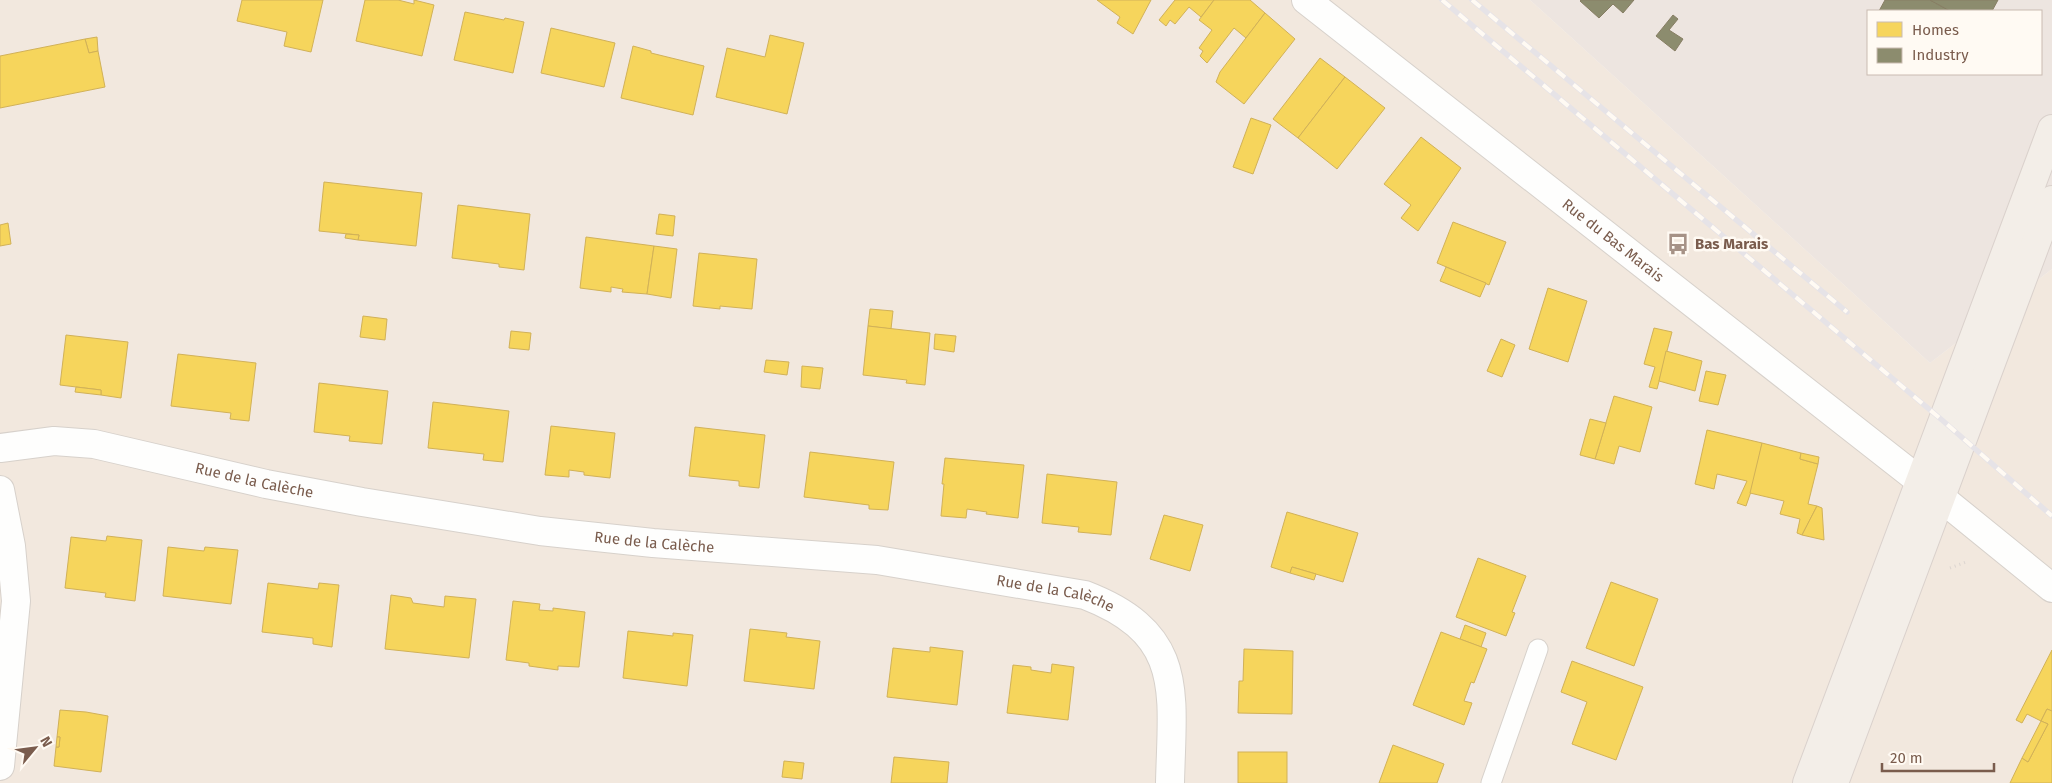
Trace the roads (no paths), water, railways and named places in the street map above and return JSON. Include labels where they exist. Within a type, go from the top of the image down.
[{"type":"main road","points":[[1834,783],[1930,489],[2052,129]]},
{"type":"main road","points":[[1807,783],[2052,200]]},
{"type":"street","name":"Rue du Bas Marais","points":[[1306,0],[1930,489],[2052,588]]},
{"type":"street","name":"Rue de la Calèche","points":[[0,448],[54,441],[94,444],[285,488],[540,530],[653,543],[877,560],[1085,595],[1114,608],[1138,624],[1149,637],[1166,666],[1172,699],[1170,783]]},
{"type":"street","points":[[0,490],[11,546],[16,601],[0,766]]},
{"type":"lane","points":[[1491,783],[1538,649]]},
{"type":"railway","points":[[1442,0],[1942,420],[2052,516]]},
{"type":"railway","points":[[1472,0],[1847,312]]},
{"type":"place","name":"Bas Marais","points":[[1678,244]]}]
